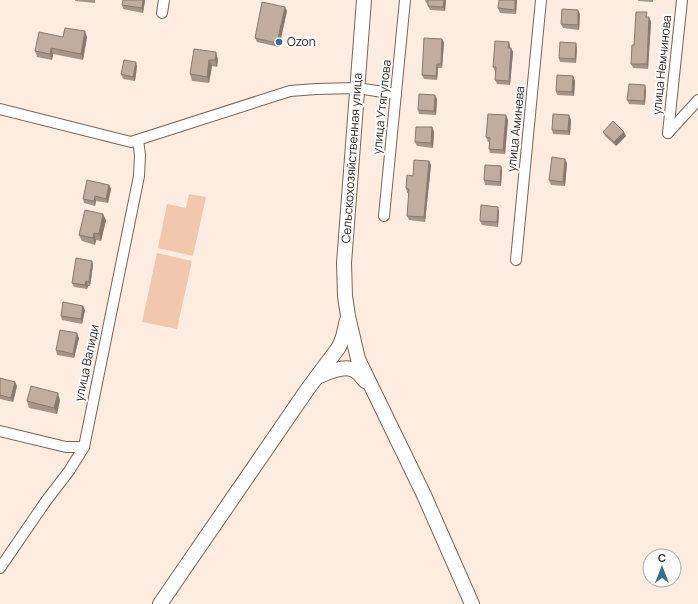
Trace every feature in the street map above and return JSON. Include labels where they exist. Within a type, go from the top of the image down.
[{"type":"main road","name":"Сельскохозяйственная улица","points":[[364,0],[344,263],[345,296],[348,316],[358,360],[424,495],[472,604]]},
{"type":"main road","points":[[160,604],[339,347],[348,316]]},
{"type":"main road","points":[[317,377],[341,369],[353,369],[374,391]]},
{"type":"street","points":[[162,13],[164,0]]},
{"type":"street","name":"улица Утягулова","points":[[384,216],[405,0]]},
{"type":"street","name":"улица Аминева","points":[[516,260],[541,0]]},
{"type":"street","name":"улица Немчинова","points":[[682,0],[668,133],[698,100]]},
{"type":"street","points":[[0,109],[131,142],[290,91],[357,88],[396,94]]},
{"type":"street","name":"улица Валиди","points":[[0,568],[46,500],[69,471],[84,447],[139,176],[140,155],[138,140]]},
{"type":"street","points":[[0,432],[66,447],[84,447]]},
{"type":"shaded area","points":[[189,194],[206,197],[193,256],[158,248],[167,204],[186,208]]},
{"type":"shaded area","points":[[157,253],[192,261],[177,329],[142,322]]},
{"type":"building","points":[[123,0],[143,0],[142,8],[122,5]]},
{"type":"building","points":[[428,0],[444,0],[443,7],[428,6]]},
{"type":"building","points":[[499,0],[515,0],[515,10],[498,8]]},
{"type":"building","points":[[262,2],[285,7],[277,43],[255,38]]},
{"type":"building","points":[[562,9],[578,10],[578,25],[561,24]]},
{"type":"building","points":[[636,12],[647,12],[646,17],[649,17],[647,64],[631,64]]},
{"type":"building","points":[[65,28],[85,31],[81,54],[51,48],[50,54],[35,51],[39,32],[63,37]]},
{"type":"building","points":[[424,38],[442,39],[441,64],[437,64],[436,76],[422,75]]},
{"type":"building","points":[[495,41],[509,42],[508,48],[511,48],[509,81],[495,80],[496,67],[493,67]]},
{"type":"building","points":[[560,42],[576,43],[575,59],[559,58]]},
{"type":"building","points":[[194,49],[216,52],[215,60],[209,60],[207,77],[190,74]]},
{"type":"building","points":[[124,60],[136,62],[133,77],[121,74]]},
{"type":"building","points":[[557,75],[573,76],[572,92],[556,91]]},
{"type":"building","points":[[629,84],[645,85],[644,101],[627,100]]},
{"type":"building","points":[[419,94],[435,95],[434,111],[418,110]]},
{"type":"building","points":[[488,114],[506,115],[503,150],[489,149],[490,138],[486,137]]},
{"type":"building","points":[[553,114],[569,115],[568,131],[552,130]]},
{"type":"building","points":[[613,121],[624,132],[614,142],[603,132]]},
{"type":"building","points":[[416,127],[432,127],[431,143],[415,142]]},
{"type":"building","points":[[552,157],[565,159],[563,182],[549,180]]},
{"type":"building","points":[[414,160],[429,161],[424,217],[407,216],[409,189],[406,188],[407,175],[413,176]]},
{"type":"building","points":[[485,165],[501,166],[500,182],[484,180]]},
{"type":"building","points":[[87,180],[109,185],[106,199],[95,196],[94,201],[83,199]]},
{"type":"building","points":[[481,205],[498,207],[497,222],[480,221]]},
{"type":"building","points":[[85,210],[103,214],[99,234],[94,233],[93,238],[79,235]]},
{"type":"building","points":[[76,258],[92,261],[89,282],[86,281],[85,285],[72,283]]},
{"type":"building","points":[[63,302],[83,306],[81,319],[61,316]]},
{"type":"building","points":[[60,330],[77,333],[73,354],[56,350]]},
{"type":"building","points":[[0,378],[15,382],[11,398],[0,395]]},
{"type":"building","points":[[31,386],[58,393],[54,408],[27,401]]},
{"type":"place","name":"Ozon","points":[[279,42]]}]
